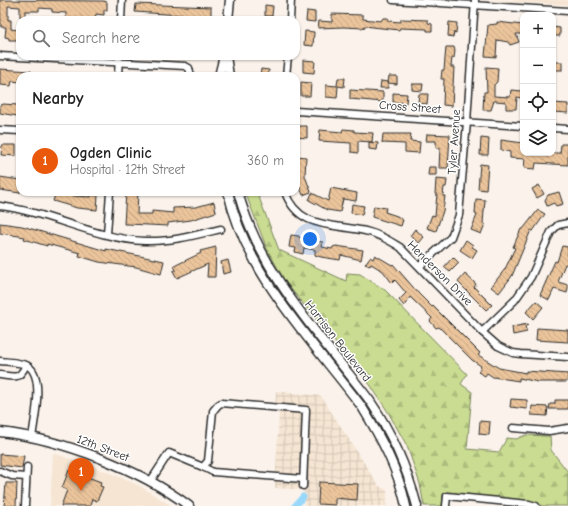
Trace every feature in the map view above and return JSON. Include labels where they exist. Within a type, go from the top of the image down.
[{"type":"main road","points":[[228,16],[230,0]]},
{"type":"main road","points":[[220,72],[224,60]]},
{"type":"main road","points":[[226,60],[228,72]]},
{"type":"main road","name":"Harrison Boulevard","points":[[229,196],[244,239],[267,282],[357,400],[376,428],[394,466],[406,506]]},
{"type":"main road","name":"Harrison Boulevard","points":[[239,196],[250,229],[274,277],[370,401],[384,422],[403,462],[416,506]]},
{"type":"main road","name":"12th Street","points":[[0,432],[32,438],[89,454],[118,465],[150,482],[189,506]]},
{"type":"street","points":[[121,16],[122,0]]},
{"type":"street","points":[[290,16],[292,0]]},
{"type":"street","points":[[393,0],[475,2],[568,11]]},
{"type":"street","name":"Tyler Avenue","points":[[420,266],[448,241],[457,224],[461,203],[475,2]]},
{"type":"street","points":[[0,56],[16,57]]},
{"type":"street","points":[[67,60],[189,68],[190,72]]},
{"type":"street","points":[[118,60],[118,72]]},
{"type":"street","points":[[286,72],[288,60]]},
{"type":"street","name":"Cross Street","points":[[300,111],[520,126]]},
{"type":"street","points":[[556,128],[568,129]]},
{"type":"street","points":[[0,130],[16,131]]},
{"type":"street","points":[[107,234],[110,196]]},
{"type":"street","name":"Henderson Drive","points":[[287,196],[291,206],[311,221],[328,226],[368,232],[385,238],[400,247],[420,266],[482,332],[498,346],[513,353],[568,357]]},
{"type":"street","points":[[0,206],[29,212],[107,234],[144,241],[165,241],[221,229]]},
{"type":"street","points":[[482,332],[515,300],[531,277],[551,232],[558,225],[568,223]]},
{"type":"street","points":[[0,361],[26,365],[34,371],[38,382],[32,438]]},
{"type":"street","points":[[0,375],[17,377],[22,374],[26,365]]},
{"type":"street","points":[[203,467],[208,461],[213,411],[218,404],[222,403],[306,410],[303,486]]},
{"type":"street","points":[[514,428],[549,431],[568,428]]},
{"type":"street","points":[[150,482],[169,453],[213,472],[303,479]]},
{"type":"street","points":[[25,506],[27,468]]},
{"type":"street","points":[[0,471],[12,476],[26,477]]},
{"type":"street","points":[[446,506],[447,496],[529,504],[536,506]]},
{"type":"shaded area","points":[[480,0],[568,0],[568,5]]},
{"type":"shaded area","points":[[276,391],[321,396],[379,486],[387,490],[387,506],[304,506],[304,490],[275,488],[279,413],[275,413]]},
{"type":"shaded area","points":[[53,453],[108,472],[140,486],[172,506],[50,506]]},
{"type":"green space","points":[[247,196],[259,196],[279,250],[346,281],[347,273],[360,274],[385,290],[467,374],[461,384],[472,392],[467,449],[499,452],[507,438],[516,439],[526,435],[550,436],[551,450],[568,472],[568,506],[543,506],[532,501],[443,494],[442,506],[424,506],[420,484],[407,446],[388,412],[371,386],[286,283],[267,249]]},
{"type":"building","points":[[0,0],[107,2],[107,10],[104,10],[104,15],[96,14],[96,16],[66,16],[66,13],[52,12],[52,9],[39,8],[39,11],[25,11],[25,16],[20,16],[20,7],[8,6],[8,20],[11,20],[11,29],[16,30],[16,40],[9,40],[9,38],[5,37],[6,27],[1,27]]},
{"type":"building","points":[[136,4],[211,7],[211,16],[135,12]]},
{"type":"building","points":[[265,5],[273,6],[272,16],[265,16]]},
{"type":"building","points":[[307,11],[315,12],[315,22],[306,21]]},
{"type":"building","points":[[332,14],[363,15],[363,19],[381,21],[383,18],[388,18],[388,21],[401,22],[401,19],[428,20],[428,23],[432,24],[432,31],[427,31],[427,29],[400,28],[399,30],[364,26],[364,28],[318,28],[319,21],[332,22]]},
{"type":"building","points":[[449,22],[457,23],[456,33],[454,32],[453,37],[448,36]]},
{"type":"building","points":[[497,22],[520,25],[520,34],[516,34],[519,42],[510,45],[508,42],[497,40],[496,57],[485,56],[488,25],[497,24]]},
{"type":"building","points":[[556,27],[560,28],[560,36],[556,36]]},
{"type":"building","points":[[305,31],[314,32],[313,46],[304,45]]},
{"type":"building","points":[[446,47],[454,47],[455,51],[454,58],[452,58],[451,67],[454,67],[452,106],[443,105],[444,79],[441,79],[442,70],[444,70]]},
{"type":"building","points":[[303,60],[315,61],[314,73],[303,72]]},
{"type":"building","points":[[556,62],[562,62],[562,70],[556,70]]},
{"type":"building","points":[[486,67],[498,68],[497,82],[494,85],[494,96],[510,97],[511,90],[520,91],[520,98],[517,97],[516,109],[506,109],[506,102],[494,101],[491,110],[483,110],[484,92],[487,92]]},
{"type":"building","points":[[0,69],[31,71],[16,72],[16,82],[12,81],[11,86],[0,85]]},
{"type":"building","points":[[261,69],[269,70],[269,72],[261,72]]},
{"type":"building","points":[[389,76],[397,76],[397,84],[388,83]]},
{"type":"building","points":[[338,78],[345,78],[344,87],[338,86],[337,98],[326,97],[326,85],[337,86]]},
{"type":"building","points":[[381,81],[388,82],[388,88],[380,88]]},
{"type":"building","points":[[301,82],[311,83],[310,96],[301,96]]},
{"type":"building","points":[[412,84],[423,84],[422,91],[412,90]]},
{"type":"building","points":[[350,90],[383,92],[383,102],[350,99]]},
{"type":"building","points":[[393,93],[407,94],[406,103],[393,102]]},
{"type":"building","points":[[419,94],[428,94],[427,104],[418,103]]},
{"type":"building","points":[[556,103],[568,104],[568,113],[556,112]]},
{"type":"building","points":[[0,105],[16,105],[16,116],[0,113]]},
{"type":"building","points":[[300,126],[307,126],[307,138],[300,137]]},
{"type":"building","points":[[343,129],[354,130],[354,132],[373,133],[372,142],[358,141],[358,153],[351,152],[351,143],[319,141],[320,130],[342,132]]},
{"type":"building","points":[[383,134],[411,134],[410,141],[420,142],[419,153],[405,152],[405,144],[382,143]]},
{"type":"building","points":[[427,134],[450,135],[448,168],[439,168],[440,148],[436,148],[436,141],[426,141]]},
{"type":"building","points":[[481,138],[489,139],[488,155],[480,155]]},
{"type":"building","points":[[501,140],[520,143],[520,156],[556,156],[556,153],[560,153],[561,144],[568,144],[568,165],[536,163],[535,169],[524,168],[525,159],[510,158],[510,152],[501,150]]},
{"type":"building","points":[[369,142],[378,143],[377,150],[369,149]]},
{"type":"building","points":[[2,145],[16,145],[16,156],[1,155]]},
{"type":"building","points":[[300,156],[306,157],[305,176],[311,192],[303,195],[300,187]]},
{"type":"building","points":[[480,164],[488,165],[486,190],[478,189]]},
{"type":"building","points":[[429,167],[436,167],[436,175],[428,175]]},
{"type":"building","points":[[0,177],[16,179],[16,192],[0,190]]},
{"type":"building","points":[[436,179],[447,180],[446,187],[444,187],[443,196],[445,196],[443,211],[436,231],[427,228],[432,215],[435,216],[437,194],[435,194]]},
{"type":"building","points":[[539,185],[544,194],[537,198],[532,189]]},
{"type":"building","points":[[331,188],[357,193],[356,201],[343,199],[340,212],[327,210],[309,200],[312,193],[328,201]]},
{"type":"building","points":[[559,192],[563,204],[556,206],[554,203],[547,206],[545,200],[548,195]]},
{"type":"building","points":[[55,196],[98,196],[97,210],[77,208],[53,201]]},
{"type":"building","points":[[126,196],[138,196],[137,214],[152,214],[152,211],[173,213],[173,208],[196,207],[214,202],[216,212],[191,220],[168,223],[168,226],[124,224]]},
{"type":"building","points":[[476,199],[485,200],[483,223],[485,224],[481,234],[471,230],[477,215],[475,214]]},
{"type":"building","points":[[352,204],[364,206],[362,215],[351,213]]},
{"type":"building","points":[[374,206],[386,208],[385,212],[397,216],[403,220],[401,226],[372,217]]},
{"type":"building","points":[[538,210],[545,214],[533,231],[531,230],[512,276],[499,293],[491,287],[505,269],[515,248],[513,247],[521,229],[523,229]]},
{"type":"building","points":[[0,223],[22,226],[106,251],[106,249],[164,261],[161,274],[136,267],[99,262],[79,256],[80,253],[47,244],[47,246],[24,239],[25,237],[0,233]]},
{"type":"building","points":[[415,229],[424,237],[419,243],[410,236]]},
{"type":"building","points":[[291,235],[299,236],[305,240],[323,242],[322,247],[332,249],[336,246],[363,250],[361,260],[341,255],[340,260],[321,257],[315,255],[315,250],[304,248],[303,254],[295,252],[296,248],[289,247]]},
{"type":"building","points":[[466,240],[477,250],[472,258],[460,250]]},
{"type":"building","points":[[562,246],[568,247],[568,265],[565,264],[558,282],[568,285],[567,293],[554,289],[549,300],[540,295],[555,261],[557,262]]},
{"type":"building","points":[[216,247],[215,277],[207,277],[208,264],[177,278],[173,271],[176,270],[174,266],[201,253],[200,251]]},
{"type":"building","points":[[375,255],[392,265],[393,264],[419,294],[480,353],[478,355],[499,368],[526,373],[526,371],[568,374],[567,382],[538,382],[519,378],[519,381],[493,377],[487,373],[485,376],[478,372],[481,366],[472,360],[439,327],[436,328],[430,321],[432,318],[410,297],[404,306],[399,300],[406,293],[395,280],[392,283],[383,271],[371,264],[370,266],[365,264],[370,257],[373,259]]},
{"type":"building","points":[[453,257],[459,263],[450,272],[444,267]]},
{"type":"building","points":[[228,260],[231,272],[223,274],[221,262]]},
{"type":"building","points":[[465,274],[476,284],[474,287],[492,305],[486,310],[458,282]]},
{"type":"building","points":[[536,301],[543,307],[533,319],[526,312]]},
{"type":"building","points":[[528,324],[525,327],[527,332],[513,335],[512,327]]},
{"type":"building","points":[[537,328],[568,330],[568,342],[536,340]]},
{"type":"building","points":[[511,399],[527,400],[527,409],[510,407]]},
{"type":"building","points":[[555,400],[568,400],[568,409],[549,409],[550,404],[555,404]]},
{"type":"building","points":[[532,406],[548,407],[547,416],[531,415]]},
{"type":"building","points":[[480,421],[490,422],[489,435],[479,434]]},
{"type":"building","points":[[0,454],[24,456],[22,468],[0,465]]},
{"type":"building","points":[[69,470],[101,482],[100,486],[103,487],[97,501],[92,499],[90,506],[61,506],[67,490],[62,488]]},
{"type":"building","points":[[319,482],[358,484],[357,500],[335,498],[335,505],[318,504]]},
{"type":"building","points":[[6,483],[17,483],[16,506],[4,506]]},
{"type":"waterway","points":[[295,506],[303,497]]},
{"type":"place","name":"Ogden Clinic","points":[[81,491]]}]
